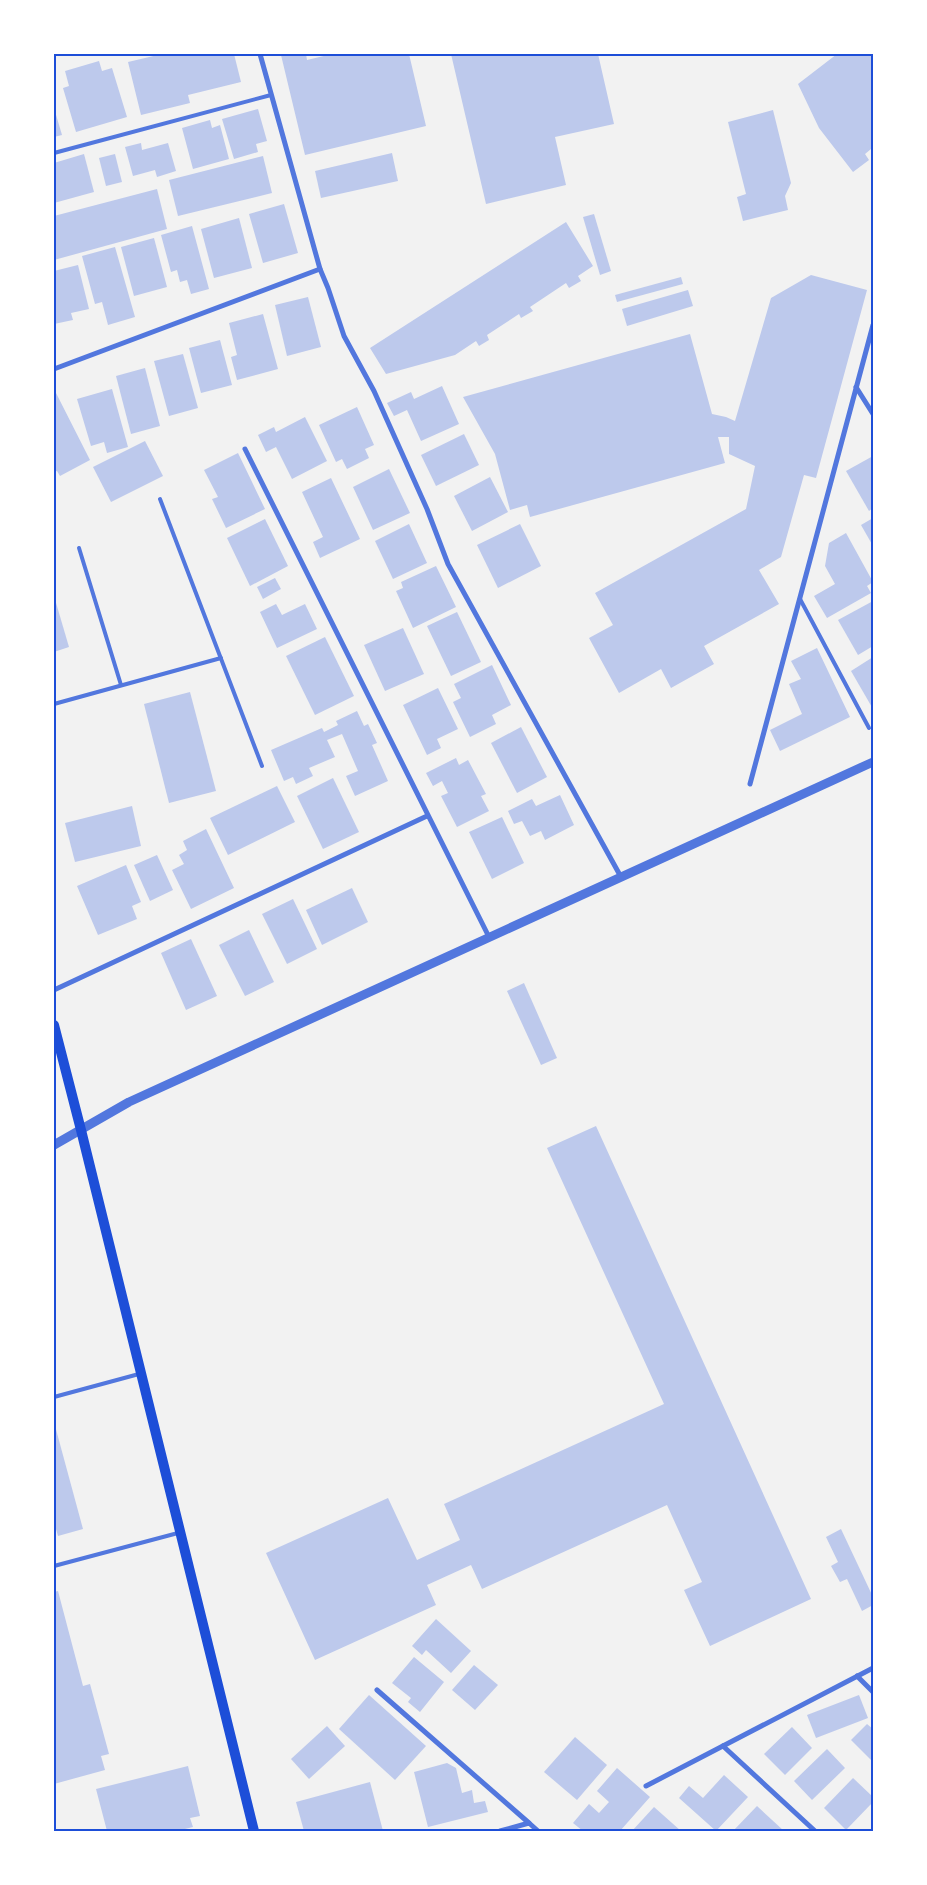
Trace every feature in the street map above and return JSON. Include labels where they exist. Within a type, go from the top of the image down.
[{"type":"main road","points":[[54,1025],[254,1831]]},
{"type":"street","points":[[260,54],[320,269],[344,336],[378,400],[427,509],[448,564],[620,877]]},
{"type":"street","points":[[54,369],[320,269]]},
{"type":"street","points":[[750,784],[873,325]]},
{"type":"street","points":[[856,386],[873,414]]},
{"type":"street","points":[[245,449],[489,938]]},
{"type":"street","points":[[54,1145],[129,1102],[873,762]]},
{"type":"street","points":[[54,990],[427,816]]},
{"type":"street","points":[[646,1786],[873,1668]]},
{"type":"street","points":[[857,1676],[873,1692]]},
{"type":"street","points":[[377,1690],[538,1831]]},
{"type":"street","points":[[723,1746],[815,1831]]},
{"type":"street","points":[[500,1831],[529,1824]]},
{"type":"lane","points":[[54,153],[271,95]]},
{"type":"lane","points":[[160,499],[262,766]]},
{"type":"lane","points":[[79,548],[122,685]]},
{"type":"lane","points":[[800,599],[869,728]]},
{"type":"lane","points":[[54,704],[221,658]]},
{"type":"lane","points":[[54,1397],[141,1374]]},
{"type":"lane","points":[[54,1566],[181,1533]]},
{"type":"building","points":[[162,54],[234,54],[241,82],[188,95],[190,103],[141,115],[128,62]]},
{"type":"building","points":[[306,54],[307,60],[332,54],[409,54],[426,126],[305,155],[281,55]]},
{"type":"building","points":[[451,54],[598,54],[614,124],[555,137],[566,185],[486,204]]},
{"type":"building","points":[[837,54],[873,54],[873,152],[871,149],[865,154],[869,160],[853,172],[819,128],[798,84]]},
{"type":"building","points":[[99,61],[102,71],[112,68],[127,117],[76,132],[63,88],[69,86],[65,71]]},
{"type":"building","points":[[54,108],[62,135],[54,137]]},
{"type":"building","points":[[258,109],[267,141],[256,144],[258,152],[234,159],[222,119]]},
{"type":"building","points":[[773,110],[791,183],[785,196],[788,210],[743,221],[737,197],[746,194],[728,122]]},
{"type":"building","points":[[210,120],[212,128],[220,125],[229,159],[193,169],[182,128]]},
{"type":"building","points":[[141,143],[142,150],[168,143],[176,171],[157,177],[155,170],[133,176],[125,147]]},
{"type":"building","points":[[392,153],[398,181],[321,198],[315,171]]},
{"type":"building","points":[[84,154],[94,192],[54,203],[54,163]]},
{"type":"building","points":[[115,154],[122,182],[106,186],[99,158]]},
{"type":"building","points":[[263,156],[272,193],[178,216],[169,180]]},
{"type":"building","points":[[157,189],[167,229],[54,260],[54,216]]},
{"type":"building","points":[[284,204],[298,253],[263,263],[249,214]]},
{"type":"building","points":[[594,214],[611,271],[600,275],[583,217]]},
{"type":"building","points":[[239,218],[252,268],[214,278],[201,229]]},
{"type":"building","points":[[566,222],[593,266],[578,276],[581,281],[569,288],[566,283],[530,307],[533,311],[521,318],[519,314],[487,335],[489,340],[479,346],[476,341],[455,355],[386,374],[370,348]]},
{"type":"building","points":[[192,226],[209,289],[191,294],[187,280],[180,282],[177,270],[171,272],[161,235]]},
{"type":"building","points":[[154,238],[167,287],[134,296],[121,247]]},
{"type":"building","points":[[115,247],[135,317],[108,325],[102,302],[95,304],[82,256]]},
{"type":"building","points":[[78,265],[89,309],[71,313],[73,320],[54,324],[54,271]]},
{"type":"building","points":[[811,275],[867,290],[816,478],[804,475],[781,557],[759,570],[779,604],[704,646],[714,664],[671,688],[661,669],[619,693],[589,638],[613,625],[595,593],[746,509],[755,466],[729,454],[729,437],[718,437],[725,463],[530,517],[527,505],[510,510],[495,454],[463,397],[690,334],[712,414],[735,421],[771,298]]},
{"type":"building","points":[[681,277],[683,284],[617,302],[615,295]]},
{"type":"building","points":[[688,290],[693,306],[627,326],[622,309]]},
{"type":"building","points":[[308,297],[321,347],[287,356],[275,305]]},
{"type":"building","points":[[263,314],[278,369],[237,380],[231,357],[237,355],[229,323]]},
{"type":"building","points":[[220,340],[232,385],[201,393],[189,348]]},
{"type":"building","points":[[183,354],[198,408],[169,416],[154,361]]},
{"type":"building","points":[[145,368],[160,426],[131,434],[116,376]]},
{"type":"building","points":[[442,386],[459,424],[421,441],[407,410],[394,416],[387,403],[411,392],[414,399]]},
{"type":"building","points":[[112,389],[128,447],[107,453],[104,442],[91,446],[77,399]]},
{"type":"building","points":[[56,393],[90,460],[60,476],[57,471],[54,472],[54,394]]},
{"type":"building","points":[[357,407],[374,445],[365,449],[369,458],[347,469],[342,459],[336,462],[319,425]]},
{"type":"building","points":[[305,417],[327,461],[292,479],[276,447],[266,452],[258,435],[274,427],[276,432]]},
{"type":"building","points":[[464,434],[479,465],[436,486],[421,455]]},
{"type":"building","points":[[145,441],[163,476],[111,502],[93,467]]},
{"type":"building","points":[[238,453],[265,509],[226,528],[212,499],[218,497],[204,470]]},
{"type":"building","points":[[873,456],[873,508],[869,511],[846,471]]},
{"type":"building","points":[[389,469],[410,513],[373,530],[353,487]]},
{"type":"building","points":[[490,477],[508,512],[472,531],[454,496]]},
{"type":"building","points":[[331,478],[360,539],[320,558],[313,542],[323,537],[302,492]]},
{"type":"building","points":[[873,518],[873,546],[861,525]]},
{"type":"building","points":[[265,519],[288,566],[250,586],[227,538]]},
{"type":"building","points":[[409,524],[427,563],[393,579],[375,541]]},
{"type":"building","points":[[520,524],[541,566],[498,588],[477,545]]},
{"type":"building","points":[[846,533],[873,582],[867,586],[871,593],[827,618],[814,596],[835,584],[825,566],[829,543]]},
{"type":"building","points":[[436,566],[456,607],[413,628],[396,591],[403,588],[401,582]]},
{"type":"building","points":[[275,578],[281,589],[263,599],[257,587]]},
{"type":"building","points":[[54,596],[69,647],[54,652]]},
{"type":"building","points":[[873,601],[873,646],[858,655],[838,620]]},
{"type":"building","points":[[276,604],[282,615],[305,604],[317,629],[277,648],[260,612]]},
{"type":"building","points":[[457,612],[481,662],[451,676],[427,626]]},
{"type":"building","points":[[403,628],[424,674],[385,691],[364,645]]},
{"type":"building","points":[[325,637],[354,696],[315,715],[286,656]]},
{"type":"building","points":[[817,648],[850,717],[780,751],[770,730],[802,714],[789,684],[801,679],[791,661]]},
{"type":"building","points":[[873,657],[873,709],[851,671]]},
{"type":"building","points":[[492,665],[511,705],[492,715],[496,724],[470,737],[453,702],[461,698],[454,684]]},
{"type":"building","points":[[438,688],[458,729],[437,739],[441,748],[427,755],[403,705]]},
{"type":"building","points":[[190,692],[216,791],[169,803],[144,704]]},
{"type":"building","points":[[357,711],[364,726],[368,724],[377,743],[372,745],[388,781],[355,796],[346,776],[358,771],[342,734],[327,740],[335,757],[309,768],[313,776],[296,784],[293,777],[284,781],[271,750],[322,728],[324,732],[338,725],[336,721]]},
{"type":"building","points":[[521,727],[547,777],[517,793],[491,743]]},
{"type":"building","points":[[456,758],[459,765],[468,760],[486,794],[481,796],[489,811],[457,827],[441,796],[448,793],[442,781],[433,786],[426,773]]},
{"type":"building","points":[[333,778],[359,832],[323,849],[297,796]]},
{"type":"building","points":[[277,786],[295,822],[228,855],[210,818]]},
{"type":"building","points":[[560,795],[574,825],[545,840],[541,831],[530,836],[522,821],[514,824],[508,811],[532,799],[536,806]]},
{"type":"building","points":[[132,806],[141,846],[75,862],[65,823]]},
{"type":"building","points":[[502,817],[524,863],[492,879],[469,832]]},
{"type":"building","points":[[206,829],[234,888],[191,909],[172,870],[184,864],[179,855],[187,850],[183,841]]},
{"type":"building","points":[[157,855],[173,890],[150,901],[134,865]]},
{"type":"building","points":[[126,865],[141,902],[132,906],[137,919],[98,935],[77,886]]},
{"type":"building","points":[[352,888],[368,922],[322,945],[306,910]]},
{"type":"building","points":[[293,899],[317,949],[287,964],[262,914]]},
{"type":"building","points":[[249,930],[274,982],[245,996],[219,945]]},
{"type":"building","points":[[191,939],[217,996],[186,1010],[161,953]]},
{"type":"building","points":[[524,983],[557,1058],[541,1065],[507,991]]},
{"type":"building","points":[[596,1126],[811,1599],[710,1646],[684,1590],[702,1582],[667,1505],[482,1589],[471,1565],[427,1585],[436,1605],[315,1660],[266,1553],[388,1498],[417,1560],[460,1540],[444,1504],[664,1404],[547,1148]]},
{"type":"building","points":[[54,1422],[83,1529],[58,1536],[54,1522]]},
{"type":"building","points":[[841,1529],[873,1597],[873,1605],[862,1611],[847,1579],[840,1582],[831,1566],[838,1562],[826,1537]]},
{"type":"building","points":[[58,1591],[83,1686],[90,1684],[109,1754],[101,1756],[105,1770],[54,1784],[54,1592]]},
{"type":"building","points":[[436,1619],[471,1651],[451,1673],[426,1650],[422,1655],[412,1646]]},
{"type":"building","points":[[414,1657],[444,1682],[420,1712],[408,1702],[411,1698],[392,1683]]},
{"type":"building","points":[[474,1665],[498,1685],[475,1710],[452,1690]]},
{"type":"building","points":[[369,1695],[426,1746],[395,1780],[339,1729]]},
{"type":"building","points":[[859,1695],[868,1718],[816,1738],[807,1715]]},
{"type":"building","points":[[867,1724],[873,1729],[873,1762],[851,1740]]},
{"type":"building","points":[[327,1726],[345,1746],[309,1779],[291,1759]]},
{"type":"building","points":[[792,1727],[812,1748],[785,1775],[764,1754]]},
{"type":"building","points":[[575,1737],[607,1765],[577,1800],[544,1772]]},
{"type":"building","points":[[827,1749],[845,1768],[812,1800],[794,1781]]},
{"type":"building","points":[[447,1763],[456,1768],[462,1793],[472,1790],[474,1803],[485,1801],[488,1812],[428,1827],[414,1772]]},
{"type":"building","points":[[188,1766],[200,1816],[190,1818],[193,1827],[177,1831],[150,1831],[149,1829],[141,1831],[107,1831],[96,1789]]},
{"type":"building","points":[[617,1768],[650,1797],[620,1831],[583,1831],[573,1823],[589,1804],[599,1813],[609,1802],[597,1791]]},
{"type":"building","points":[[724,1775],[748,1797],[716,1831],[679,1798],[689,1786],[703,1798]]},
{"type":"building","points":[[853,1778],[873,1797],[873,1802],[846,1830],[824,1808]]},
{"type":"building","points":[[370,1782],[383,1831],[304,1831],[296,1802]]},
{"type":"building","points":[[757,1806],[784,1831],[733,1831]]},
{"type":"building","points":[[654,1807],[681,1831],[632,1831]]}]
